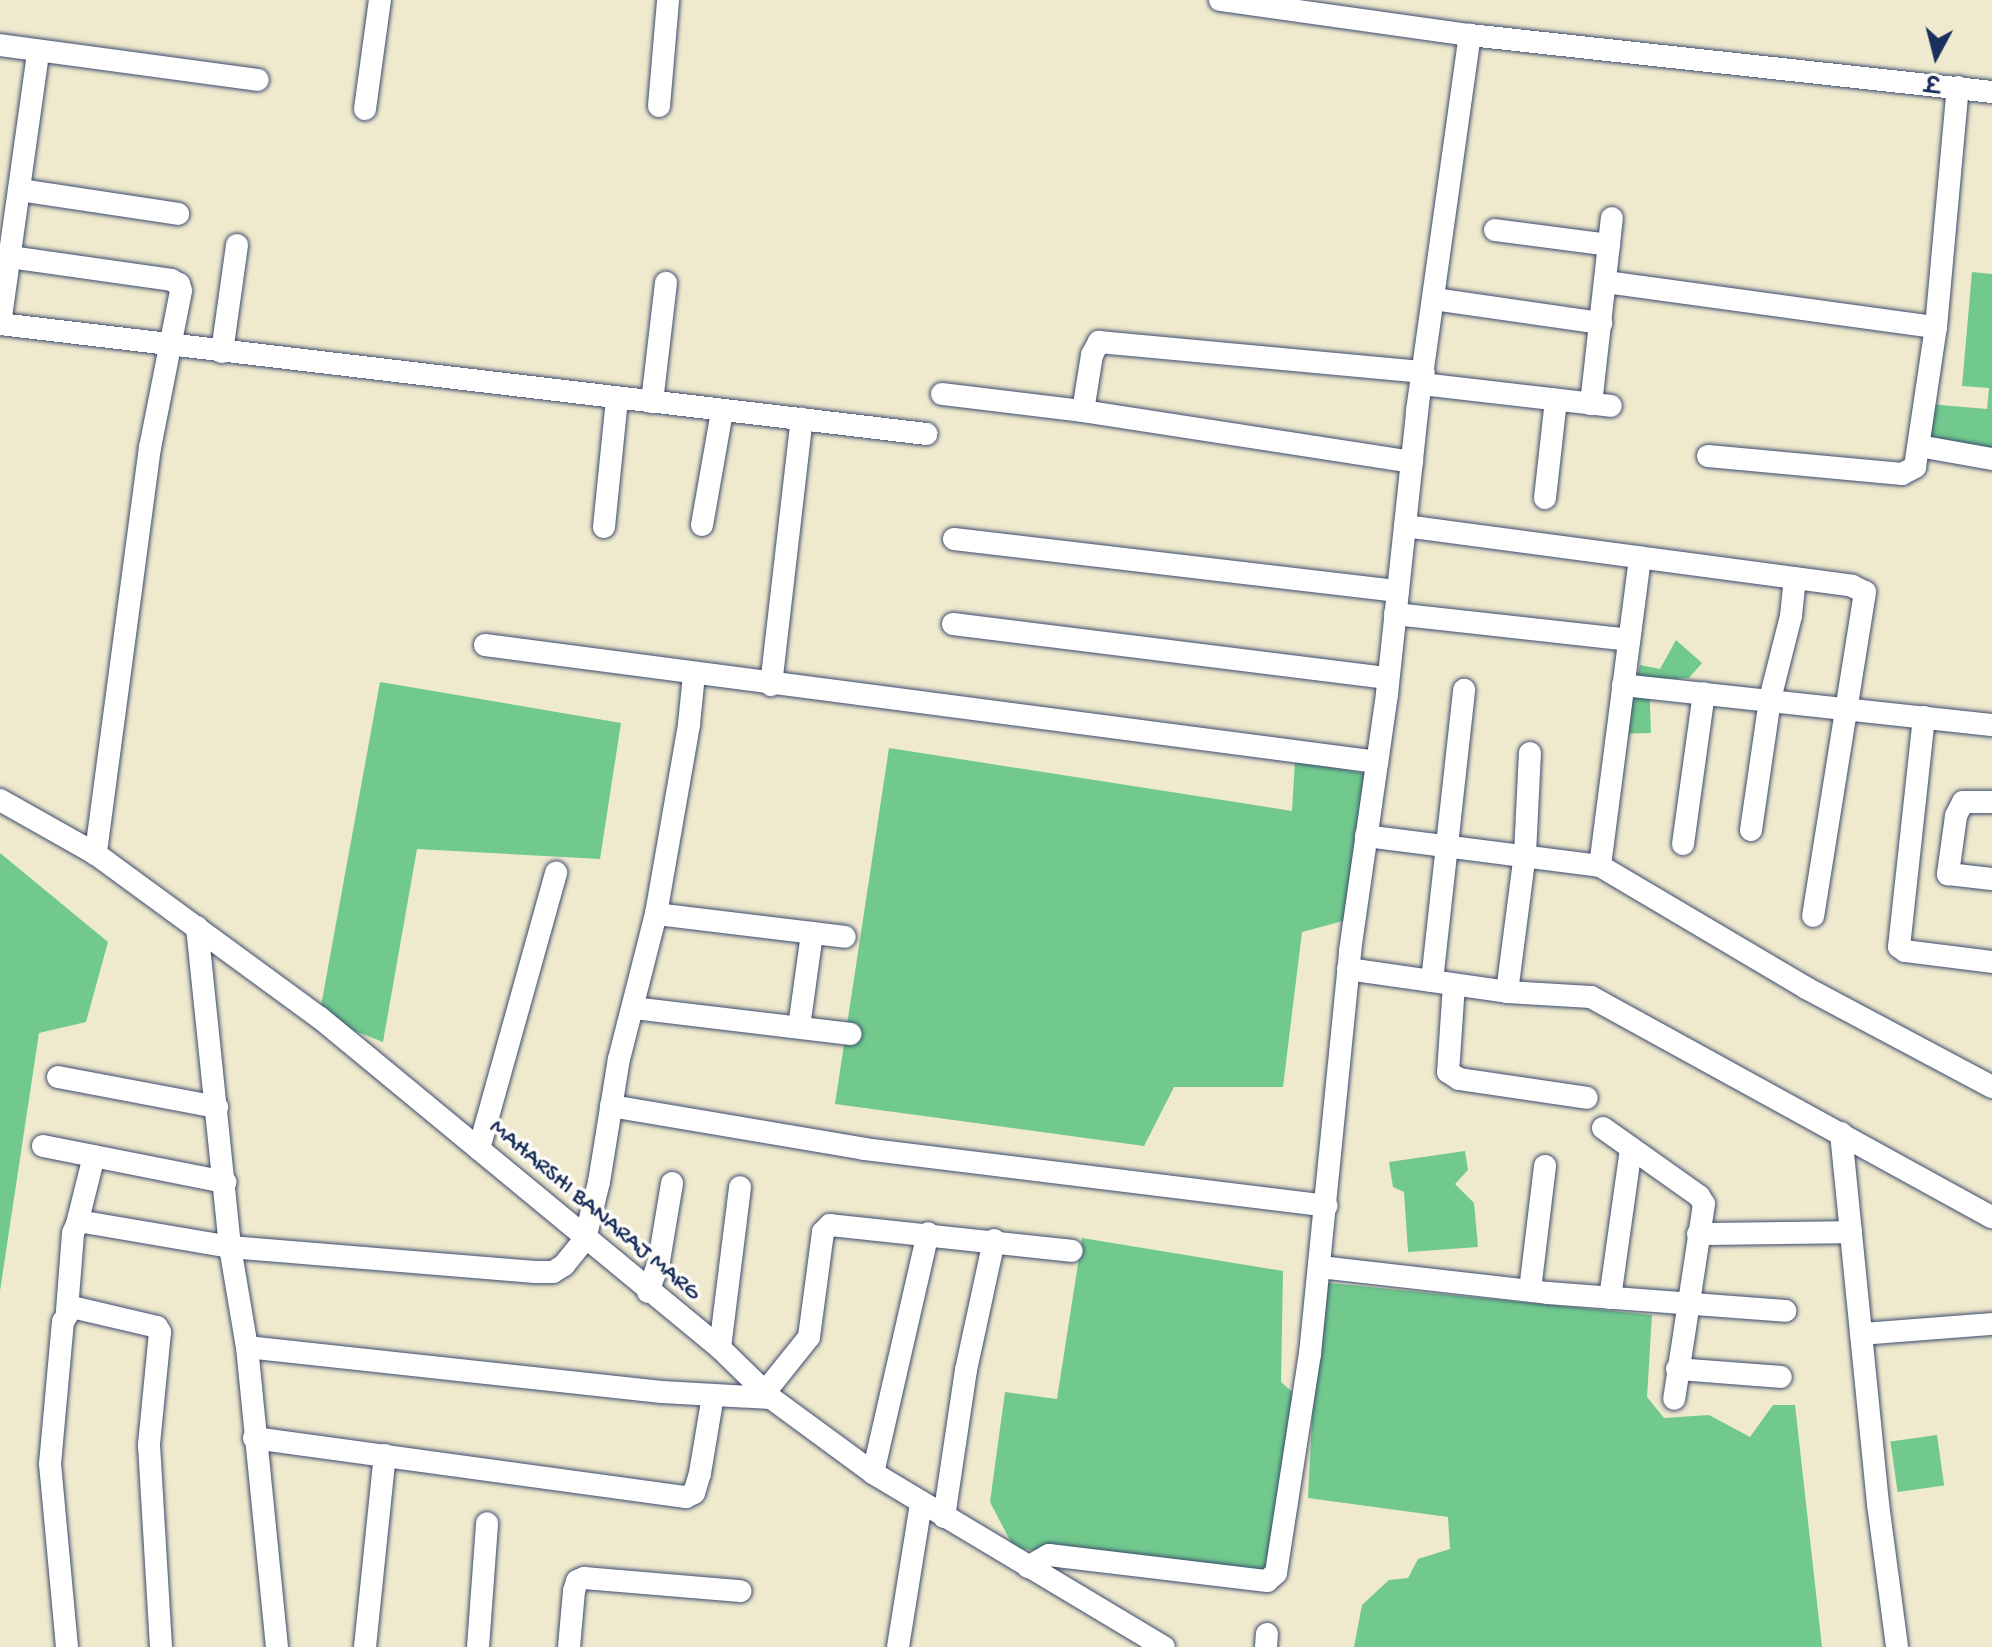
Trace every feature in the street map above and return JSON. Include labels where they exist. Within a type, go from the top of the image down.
[{"type":"street","points":[[365,109],[380,0]]},
{"type":"street","points":[[659,106],[668,0]]},
{"type":"street","points":[[1220,0],[1470,35],[1992,92]]},
{"type":"street","points":[[1028,1567],[1049,1555],[1149,1570],[1267,1581],[1276,1573],[1320,1267],[1348,969],[1470,35]]},
{"type":"street","points":[[0,45],[258,80]]},
{"type":"street","points":[[38,52],[0,324],[926,434]]},
{"type":"street","points":[[1708,456],[1902,474],[1915,467],[1936,327],[1958,87]]},
{"type":"street","points":[[20,190],[178,214]]},
{"type":"street","points":[[1083,411],[1092,355],[1099,342],[1423,378],[1601,405],[1601,323],[1612,218]]},
{"type":"street","points":[[1495,230],[1609,245]]},
{"type":"street","points":[[222,352],[237,245]]},
{"type":"street","points":[[10,257],[179,284],[181,302],[150,447],[96,854]]},
{"type":"street","points":[[1606,282],[1936,327]]},
{"type":"street","points":[[652,402],[666,283]]},
{"type":"street","points":[[1434,299],[1601,323]]},
{"type":"street","points":[[942,394],[1083,411],[1412,462]]},
{"type":"street","points":[[604,527],[617,398]]},
{"type":"street","points":[[1545,498],[1556,400]]},
{"type":"street","points":[[702,525],[722,412]]},
{"type":"street","points":[[771,685],[802,419]]},
{"type":"street","points":[[1919,446],[1992,459]]},
{"type":"street","points":[[1405,526],[1852,586],[1865,592],[1813,916]]},
{"type":"street","points":[[954,539],[1397,602],[1629,640]]},
{"type":"street","points":[[1600,866],[1640,558]]},
{"type":"street","points":[[1751,830],[1770,699],[1791,616],[1795,578]]},
{"type":"street","points":[[953,624],[1388,678]]},
{"type":"street","points":[[485,645],[694,675],[1377,762]]},
{"type":"street","points":[[77,1224],[84,1222],[230,1247],[553,1272],[564,1265],[585,1239],[599,1182],[611,1106],[656,914],[689,724],[694,675]]},
{"type":"street","points":[[1623,685],[1992,725]]},
{"type":"street","points":[[1464,690],[1446,845],[1443,983],[1448,1072],[1459,1079],[1587,1098]]},
{"type":"street","points":[[1683,844],[1704,693]]},
{"type":"street","points":[[1924,717],[1899,947],[1905,951],[1992,962]]},
{"type":"street","points":[[1507,992],[1525,854],[1530,753]]},
{"type":"street","name":"MAHARSHI BANARAJ MARG","points":[[0,800],[96,854],[319,1017],[648,1292],[720,1348],[768,1395],[873,1473],[1164,1647]]},
{"type":"street","points":[[1992,802],[1963,802],[1956,816],[1948,874],[1992,879]]},
{"type":"street","points":[[1366,836],[1600,866],[1806,988],[1992,1087]]},
{"type":"street","points":[[479,1149],[556,873]]},
{"type":"street","points":[[656,914],[845,937]]},
{"type":"street","points":[[197,927],[230,1247],[247,1347],[277,1647]]},
{"type":"street","points":[[799,1027],[812,933]]},
{"type":"street","points":[[1348,969],[1507,992],[1574,994],[1606,1003],[1992,1217]]},
{"type":"street","points":[[633,1008],[850,1034]]},
{"type":"street","points":[[58,1077],[217,1107]]},
{"type":"street","points":[[611,1106],[864,1149],[1326,1206]]},
{"type":"street","points":[[1603,1128],[1699,1196],[1704,1204],[1674,1399]]},
{"type":"street","points":[[1841,1133],[1897,1647]]},
{"type":"street","points":[[43,1146],[225,1182]]},
{"type":"street","points":[[1610,1298],[1631,1148]]},
{"type":"street","points":[[67,1647],[50,1464],[73,1233],[94,1156]]},
{"type":"street","points":[[1530,1290],[1545,1166]]},
{"type":"street","points":[[648,1292],[659,1261],[672,1183]]},
{"type":"street","points":[[720,1348],[740,1187]]},
{"type":"street","points":[[247,1347],[713,1395],[768,1395],[809,1337],[823,1232],[830,1225],[994,1240],[1072,1251]]},
{"type":"street","points":[[1698,1234],[1851,1232]]},
{"type":"street","points":[[873,1473],[928,1233]]},
{"type":"street","points":[[944,1517],[966,1370],[994,1240]]},
{"type":"street","points":[[1320,1267],[1610,1298],[1785,1311]]},
{"type":"street","points":[[67,1310],[72,1307],[157,1327],[160,1332],[149,1445],[161,1647]]},
{"type":"street","points":[[1861,1334],[1992,1324]]},
{"type":"street","points":[[1677,1369],[1781,1377]]},
{"type":"street","points":[[254,1438],[686,1497],[694,1493],[700,1473],[713,1395]]},
{"type":"street","points":[[365,1647],[385,1455]]},
{"type":"street","points":[[898,1647],[921,1504]]},
{"type":"street","points":[[478,1647],[487,1523]]},
{"type":"street","points":[[569,1647],[574,1591],[577,1581],[584,1578],[740,1591]]},
{"type":"green space","points":[[1972,272],[1992,274],[1992,462],[1924,456],[1929,404],[1987,409],[1989,388],[1962,386]]},
{"type":"green space","points":[[1676,640],[1702,663],[1689,678],[1649,680],[1651,733],[1610,734],[1635,688],[1640,665],[1660,669]]},
{"type":"green space","points":[[380,682],[621,723],[600,859],[417,849],[383,1042],[319,1017]]},
{"type":"green space","points":[[889,748],[1292,811],[1295,759],[1375,776],[1354,918],[1302,932],[1283,1087],[1174,1087],[1144,1146],[835,1104]]},
{"type":"green space","points":[[0,853],[108,942],[86,1022],[39,1033],[0,1291]]},
{"type":"green space","points":[[1465,1151],[1468,1170],[1455,1184],[1474,1203],[1478,1247],[1408,1252],[1404,1192],[1393,1187],[1389,1162]]},
{"type":"green space","points":[[1082,1238],[1283,1271],[1281,1382],[1307,1405],[1270,1578],[1014,1548],[990,1502],[1005,1392],[1057,1399]]},
{"type":"green space","points":[[1319,1282],[1652,1315],[1647,1397],[1664,1418],[1709,1415],[1750,1437],[1773,1405],[1795,1405],[1822,1647],[1354,1647],[1362,1605],[1389,1580],[1408,1578],[1418,1559],[1450,1549],[1448,1517],[1308,1498]]},
{"type":"green space","points":[[1937,1435],[1944,1486],[1898,1492],[1890,1442]]}]
